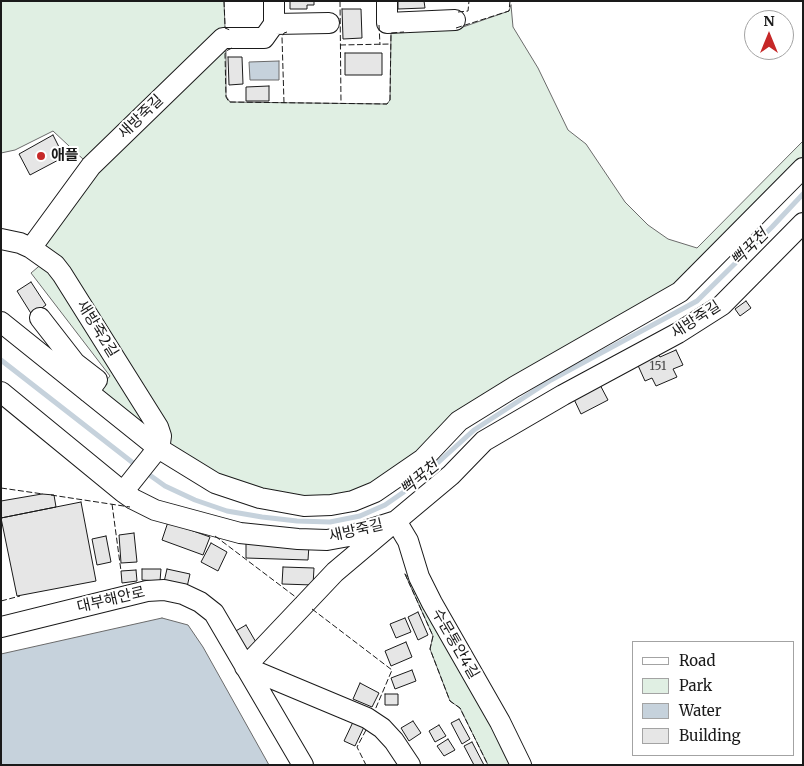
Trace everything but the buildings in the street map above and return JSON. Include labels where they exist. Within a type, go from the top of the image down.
[{"type":"lane","points":[[274,1],[274,24],[328,23]]},
{"type":"lane","points":[[387,1],[387,23],[455,20]]},
{"type":"lane","name":"새방죽길","points":[[32,248],[91,166],[223,38],[264,38],[274,24]]},
{"type":"lane","name":"새방죽길","points":[[1,322],[156,450],[215,483],[260,498],[304,506],[331,505],[353,501],[375,492],[423,459],[459,421],[514,387],[680,292],[803,168]]},
{"type":"lane","name":"새방죽길","points":[[1,392],[126,488],[133,499],[155,510],[226,530],[264,536],[327,540],[349,536],[396,521],[451,475],[484,441],[563,394],[678,333],[722,304],[803,222]]},
{"type":"lane","name":"새방죽2길","points":[[1,239],[32,248],[55,265],[62,274],[158,427],[161,436],[156,450]]},
{"type":"lane","points":[[40,318],[75,363],[97,380],[88,392]]},
{"type":"lane","points":[[126,488],[156,450]]},
{"type":"lane","points":[[396,521],[335,572],[245,667],[368,718],[382,728],[394,741],[410,765]]},
{"type":"lane","name":"수문통안4길","points":[[396,521],[408,541],[420,577],[432,604],[500,722],[521,765]]},
{"type":"lane","name":"대부해안로","points":[[1,627],[147,591],[164,590],[183,594],[200,602],[214,613],[302,765]]},
{"type":"green space","points":[[1,1],[224,1],[225,28],[84,160],[53,131],[15,150],[1,153]]},
{"type":"green space","points":[[511,5],[513,27],[538,68],[568,130],[586,144],[625,202],[648,225],[668,239],[697,248],[803,141],[803,160],[678,289],[352,499],[261,495],[172,453],[40,241],[92,171],[207,57],[226,51],[226,96],[230,102],[387,104],[390,100],[391,33],[460,28],[509,11]]},
{"type":"green space","points":[[44,262],[149,428],[95,393],[110,376],[31,273]]},
{"type":"green space","points":[[405,574],[418,586],[517,765],[488,765],[460,708],[450,701],[430,649],[433,636]]},
{"type":"water","points":[[279,61],[279,80],[250,80],[249,62]]},
{"type":"water","points":[[162,618],[188,625],[203,647],[269,765],[1,765],[1,654]]},
{"type":"waterway","name":"뻑꾹천","points":[[144,471],[165,486],[195,500],[227,511],[297,521],[330,522],[360,516],[385,505],[411,487],[474,430],[551,380],[697,301],[803,194]]},
{"type":"waterway","name":"뻑꾹천","points":[[1,360],[137,466]]},
{"type":"fence","points":[[224,1],[225,28],[230,30]]},
{"type":"fence","points":[[340,1],[341,103]]},
{"type":"fence","points":[[458,12],[468,11],[469,1]]},
{"type":"fence","points":[[456,28],[509,11],[510,1]]},
{"type":"fence","points":[[379,25],[380,45]]},
{"type":"fence","points":[[284,103],[282,37],[287,32]]},
{"type":"fence","points":[[232,48],[226,51],[225,54],[226,97],[229,102],[387,104],[390,100],[391,33],[404,32]]},
{"type":"fence","points":[[340,45],[391,44]]},
{"type":"fence","points":[[1,488],[43,494]]},
{"type":"fence","points":[[51,495],[130,507]]},
{"type":"fence","points":[[112,504],[121,571]]},
{"type":"fence","points":[[215,536],[297,598]]},
{"type":"fence","points":[[405,574],[433,636],[430,649],[450,701],[460,708],[488,765]]},
{"type":"fence","points":[[1,601],[20,596]]},
{"type":"fence","points":[[312,609],[392,670],[375,710]]},
{"type":"fence","points":[[366,730],[357,747],[366,765]]},
{"type":"place","name":"애플","points":[[41,156]]}]
